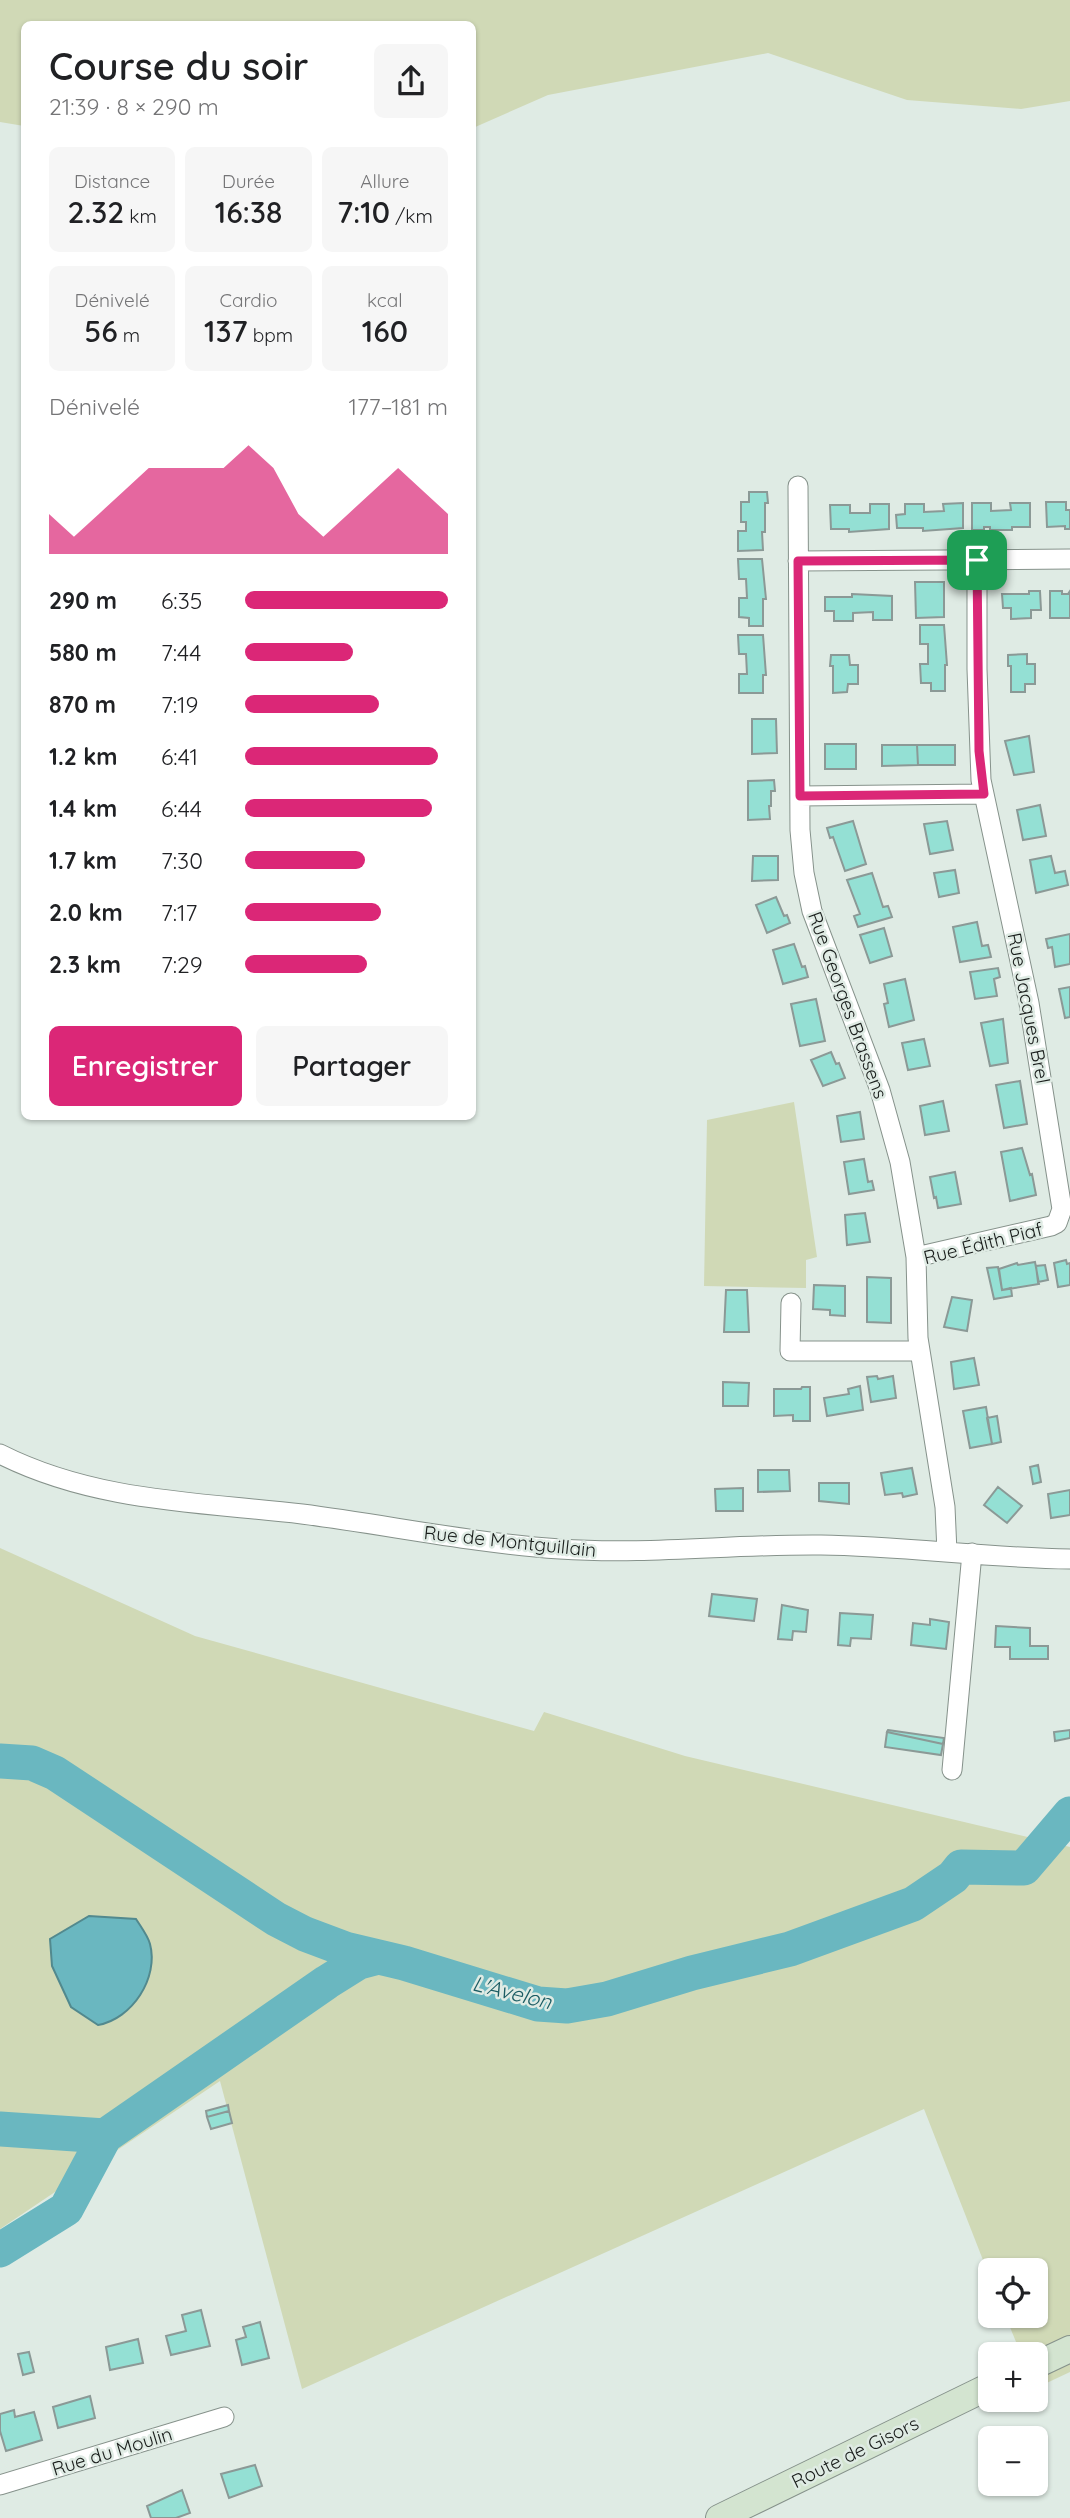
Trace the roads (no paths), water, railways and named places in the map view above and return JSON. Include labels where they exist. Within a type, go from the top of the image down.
[{"type":"main road","points":[[1048,2359],[1070,2348]]},
{"type":"main road","name":"Route de Gisors","points":[[719,2518],[978,2392]]},
{"type":"street","name":"Rue Georges Brassens","points":[[798,486],[800,796],[804,873],[812,911],[887,1110],[900,1162],[916,1257]]},
{"type":"street","points":[[798,561],[1070,559]]},
{"type":"street","name":"Rue Jacques Brel","points":[[977,560],[979,751],[984,794],[1030,1003],[1063,1202],[1057,1223]]},
{"type":"street","points":[[800,796],[984,794]]},
{"type":"street","name":"Rue Édith Piaf","points":[[947,1552],[945,1507],[920,1351],[916,1257],[1057,1223]]},
{"type":"street","points":[[791,1303],[790,1351],[920,1351]]},
{"type":"street","name":"Rue de Montguillain","points":[[0,1454],[67,1482],[118,1494],[312,1516],[528,1546],[611,1551],[822,1545],[1070,1559]]},
{"type":"street","points":[[952,1770],[972,1553]]},
{"type":"street","name":"Rue du Moulin","points":[[0,2485],[224,2417]]},
{"type":"water","points":[[89,1916],[136,1919],[149,1941],[152,1957],[146,1983],[132,2006],[122,2015],[98,2025],[71,2007],[52,1966],[50,1939]]},
{"type":"waterway","name":"L'Avelon","points":[[0,1761],[32,1763],[55,1773],[276,1919],[305,1934],[345,1949],[404,1963],[538,2004],[567,2006],[607,1999],[692,1973],[790,1949],[913,1904],[953,1877],[961,1867],[1024,1868],[1070,1814]]},
{"type":"waterway","points":[[0,2129],[105,2136],[327,1982],[359,1962],[378,1957]]},
{"type":"waterway","points":[[0,2250],[66,2209],[105,2136]]}]
